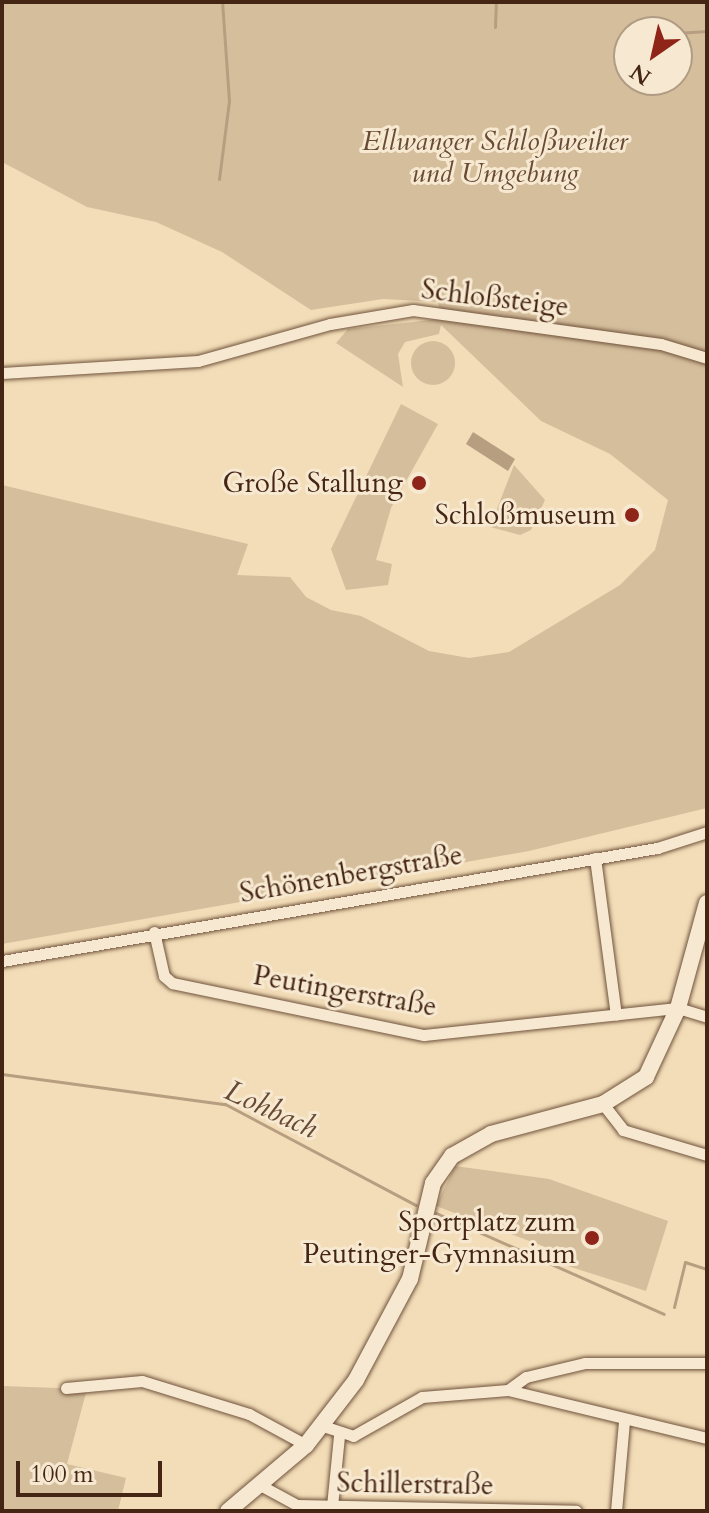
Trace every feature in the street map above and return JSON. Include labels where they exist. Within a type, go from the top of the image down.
[{"type":"street","name":"Schloßsteige","points":[[2,373],[198,361],[413,310],[661,344],[707,358]]},
{"type":"street","name":"Schönenbergstraße","points":[[2,961],[154,932],[595,858],[707,832]]},
{"type":"street","points":[[595,858],[616,1015]]},
{"type":"street","points":[[228,1511],[306,1445],[323,1426],[410,1279],[439,1170],[491,1134],[603,1104],[646,1077],[678,1008],[707,903]]},
{"type":"street","name":"Peutingerstraße","points":[[154,932],[172,983],[424,1035],[678,1008],[707,1017]]},
{"type":"street","points":[[603,1104],[623,1130],[707,1155]]},
{"type":"street","points":[[508,1390],[526,1377],[585,1363],[707,1363]]},
{"type":"street","points":[[66,1388],[142,1381],[249,1414],[306,1445]]},
{"type":"street","points":[[339,1436],[422,1397],[508,1390],[624,1421],[707,1438]]},
{"type":"street","points":[[616,1511],[624,1421]]},
{"type":"street","points":[[323,1426],[339,1436]]},
{"type":"street","points":[[332,1506],[339,1436]]},
{"type":"street","name":"Schillerstraße","points":[[260,1485],[284,1503],[576,1511]]},
{"type":"green space","name":"Ellwanger Schloßweiher und Umgebung","points":[[2,2],[707,2],[707,808],[529,851],[2,944],[2,485],[248,544],[237,575],[290,577],[306,597],[331,610],[361,616],[429,651],[469,658],[509,652],[620,585],[655,550],[668,500],[610,454],[541,421],[441,325],[439,334],[405,342],[398,354],[403,387],[336,343],[348,329],[440,319],[438,302],[383,299],[311,310],[222,252],[156,222],[87,207],[2,162]]},
{"type":"green space","points":[[433,341],[448,348],[455,363],[448,378],[433,385],[418,378],[411,363],[418,348]]},
{"type":"green space","points":[[401,404],[438,424],[391,508],[376,560],[392,564],[388,585],[346,590],[331,549]]},
{"type":"green space","points":[[514,465],[545,500],[531,530],[520,535],[490,527]]},
{"type":"green space","name":"Sportplatz zum Peutinger-Gymnasium","points":[[455,1166],[549,1179],[668,1221],[646,1291],[546,1259],[548,1248],[436,1206]]},
{"type":"green space","points":[[2,1386],[87,1389],[67,1464],[126,1478],[118,1511],[2,1511]]},
{"type":"shaded area","points":[[473,432],[515,459],[508,471],[466,444]]},
{"type":"waterway","points":[[219,179],[229,101],[222,2]]},
{"type":"waterway","points":[[495,27],[496,2]]},
{"type":"waterway","points":[[693,32],[707,31]]},
{"type":"waterway","name":"Lohbach","points":[[2,1074],[225,1104],[416,1205]]},
{"type":"waterway","name":"Lohbach","points":[[436,1213],[664,1314]]},
{"type":"waterway","name":"Lohbach","points":[[674,1307],[685,1262],[707,1269]]},
{"type":"place","name":"Große Stallung","points":[[419,483]]},
{"type":"place","name":"Schloßmuseum","points":[[632,515]]},
{"type":"place","name":"Sportplatz zum Peutinger-Gymnasium","points":[[592,1238]]}]
